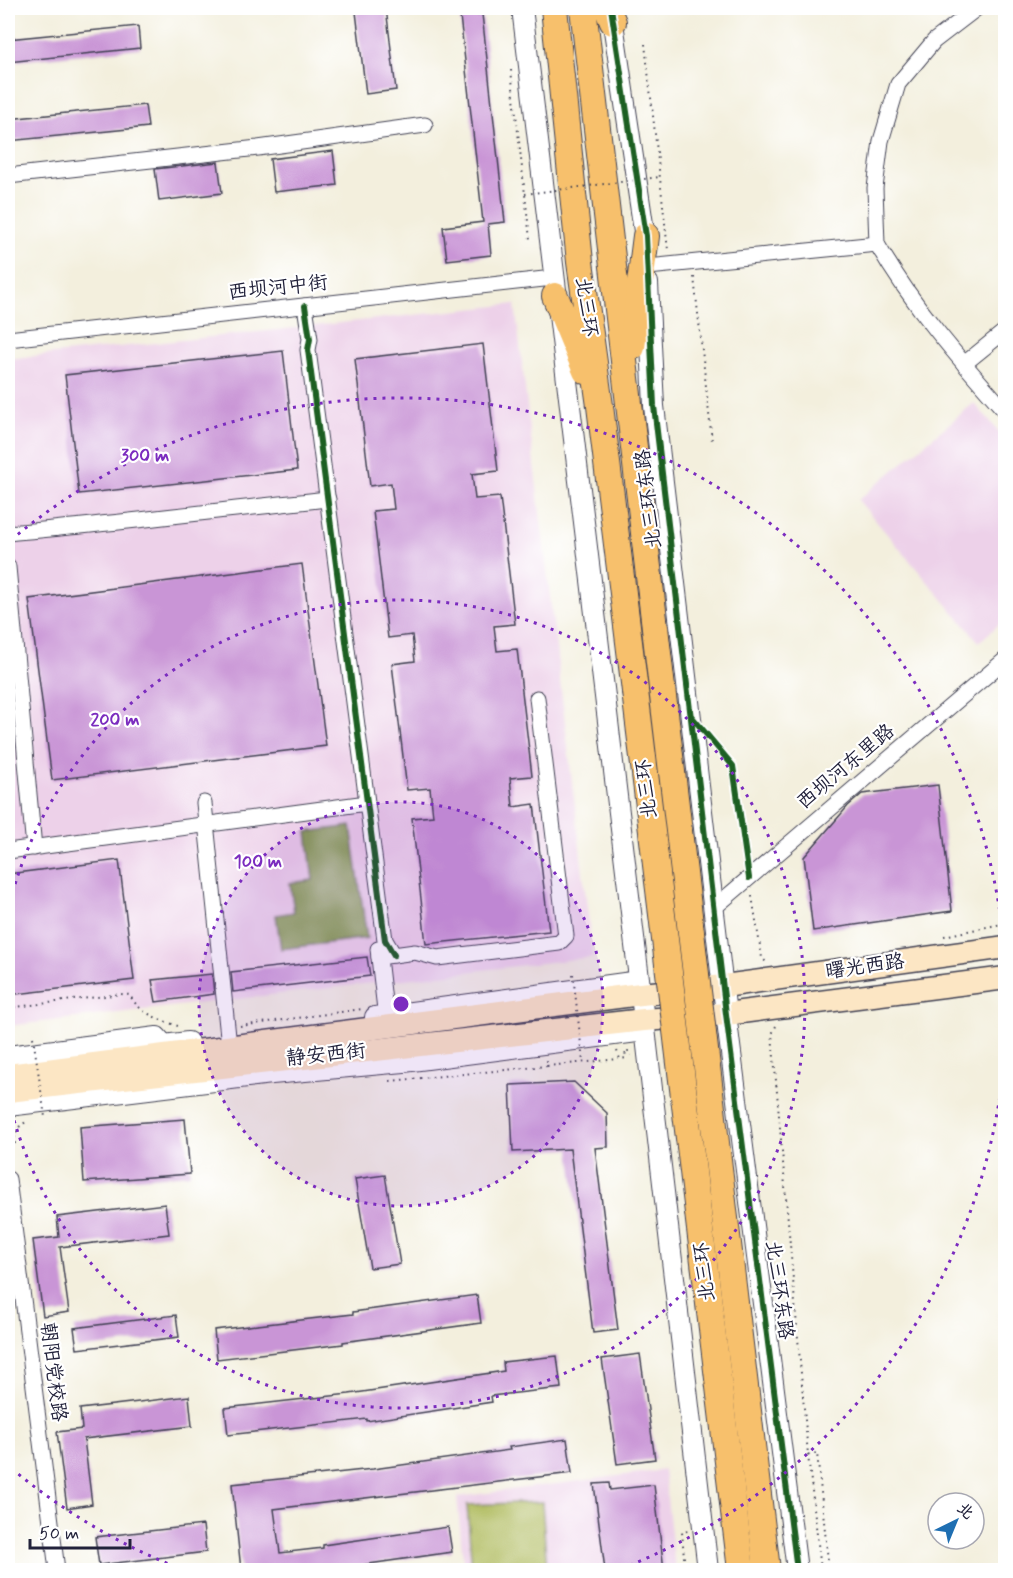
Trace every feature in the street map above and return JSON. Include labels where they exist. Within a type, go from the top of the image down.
[{"type":"highway","name":"北三环","points":[[554,8],[580,262],[600,406],[741,1570]]},
{"type":"highway","name":"北三环","points":[[583,8],[767,1570]]},
{"type":"highway","points":[[627,388],[656,232]]},
{"type":"highway","points":[[554,287],[600,406]]},
{"type":"main road","name":"曙光西路","points":[[640,988],[724,986],[1005,947]]},
{"type":"main road","name":"曙光西路","points":[[645,1026],[1005,978]]},
{"type":"main road","name":"静安西街","points":[[8,1075],[228,1037],[386,1016],[640,988]]},
{"type":"main road","name":"静安西街","points":[[8,1091],[359,1052],[645,1026]]},
{"type":"street","points":[[522,8],[708,1570]]},
{"type":"street","points":[[977,8],[934,41],[898,84],[881,141],[875,188],[877,244],[892,271],[964,364],[1005,412]]},
{"type":"street","name":"北三环东路","points":[[610,12],[656,232],[648,267],[654,405],[726,1014],[797,1570]]},
{"type":"street","points":[[8,176],[258,148],[425,125]]},
{"type":"street","points":[[648,267],[877,244]]},
{"type":"street","name":"西坝河中街","points":[[8,339],[305,306],[554,287]]},
{"type":"street","points":[[305,306],[310,339],[308,350],[385,940],[383,953],[386,1016]]},
{"type":"street","points":[[964,364],[1005,330]]},
{"type":"street","points":[[8,533],[92,526],[328,499]]},
{"type":"street","points":[[8,567],[34,848]]},
{"type":"street","name":"西坝河东里路","points":[[715,907],[1005,659]]},
{"type":"street","points":[[383,953],[415,952],[437,958],[559,943],[566,936],[537,698]]},
{"type":"street","points":[[8,1056],[157,1037],[164,1045],[228,1037],[204,802]]},
{"type":"street","points":[[8,851],[367,803]]},
{"type":"street","points":[[625,859],[708,852]]},
{"type":"street","points":[[8,1106],[272,1074],[404,1062],[645,1026]]},
{"type":"street","points":[[359,1052],[404,1062]]},
{"type":"street","points":[[661,1163],[744,1154]]},
{"type":"street","name":"朝阳党校路","points":[[8,1179],[57,1570]]},
{"type":"path","points":[[645,44],[660,177],[656,232],[670,264]]},
{"type":"path","points":[[511,70],[530,238]]},
{"type":"path","points":[[525,194],[660,177]]},
{"type":"path","points":[[692,262],[712,441]]},
{"type":"path","points":[[749,878],[762,958],[768,965]]},
{"type":"path","points":[[941,937],[1005,923]]},
{"type":"path","points":[[573,974],[583,1062]]},
{"type":"path","points":[[570,981],[581,980]]},
{"type":"path","points":[[8,1008],[121,994],[130,995],[133,1002],[153,1017],[183,1028]]},
{"type":"path","points":[[228,1037],[386,1016]]},
{"type":"path","points":[[777,1024],[772,1034],[808,1455],[821,1570]]},
{"type":"path","points":[[33,1037],[45,1117],[39,1118]]},
{"type":"path","points":[[609,1052],[619,1051],[620,1059]]},
{"type":"path","points":[[387,1081],[620,1059],[626,1058],[625,1051],[629,1051],[632,1058]]},
{"type":"path","points":[[578,1055],[588,1054]]},
{"type":"path","points":[[546,1058],[547,1066]]},
{"type":"path","points":[[43,1112],[54,1111]]},
{"type":"path","points":[[15,1144],[16,1130],[21,1124],[33,1119]]},
{"type":"path","points":[[808,1455],[817,1453],[829,1570]]},
{"type":"path","points":[[685,1570],[682,1532],[691,1531]]},
{"type":"shaded area","points":[[515,304],[593,957],[8,1026],[8,359]]},
{"type":"shaded area","points":[[974,403],[1006,440],[1005,619],[979,642],[858,500]]},
{"type":"shaded area","points":[[664,1470],[675,1570],[464,1570],[457,1497]]},
{"type":"green space","points":[[351,826],[367,938],[281,949],[276,915],[294,912],[290,883],[313,880],[307,832]]},
{"type":"green space","points":[[542,1502],[547,1570],[472,1570],[467,1505]]},
{"type":"building","points":[[386,8],[396,90],[366,94],[356,12]]},
{"type":"building","points":[[482,14],[505,222],[488,224],[491,255],[447,260],[443,227],[483,222],[460,16]]},
{"type":"building","points":[[138,26],[140,48],[8,62],[8,39]]},
{"type":"building","points":[[145,105],[148,127],[8,141],[8,119]]},
{"type":"building","points":[[333,151],[337,185],[274,192],[270,159]]},
{"type":"building","points":[[218,162],[222,193],[159,201],[155,169]]},
{"type":"building","points":[[483,344],[498,471],[472,474],[475,499],[500,497],[515,624],[494,626],[497,651],[517,649],[532,776],[510,778],[513,807],[534,804],[549,931],[426,944],[412,818],[433,816],[430,788],[407,790],[392,664],[415,661],[412,635],[388,638],[373,511],[394,509],[391,483],[370,486],[355,359]]},
{"type":"building","points":[[283,351],[297,470],[79,494],[65,375]]},
{"type":"building","points":[[302,564],[326,746],[52,780],[29,599]]},
{"type":"building","points":[[938,785],[952,911],[813,931],[804,857],[848,806],[862,794]]},
{"type":"building","points":[[119,860],[134,980],[8,995],[8,874]]},
{"type":"building","points":[[367,957],[370,976],[233,992],[231,972]]},
{"type":"building","points":[[212,974],[214,994],[156,1002],[152,980]]},
{"type":"building","points":[[574,1082],[607,1113],[608,1147],[595,1148],[618,1330],[593,1333],[570,1149],[513,1152],[510,1085]]},
{"type":"building","points":[[185,1119],[190,1174],[84,1182],[80,1127]]},
{"type":"building","points":[[385,1175],[400,1264],[370,1268],[355,1179]]},
{"type":"building","points":[[165,1204],[169,1234],[60,1247],[69,1312],[43,1316],[33,1240],[59,1237],[57,1217]]},
{"type":"building","points":[[477,1295],[481,1323],[343,1342],[343,1344],[217,1359],[214,1330],[353,1314],[353,1312]]},
{"type":"building","points":[[176,1315],[179,1337],[77,1349],[74,1328]]},
{"type":"building","points":[[640,1354],[655,1459],[617,1464],[602,1359]]},
{"type":"building","points":[[557,1356],[561,1388],[491,1396],[492,1402],[367,1421],[367,1419],[228,1435],[225,1408],[349,1394],[504,1371],[503,1362]]},
{"type":"building","points":[[189,1396],[192,1426],[84,1439],[92,1504],[67,1508],[57,1432],[82,1429],[80,1409]]},
{"type":"building","points":[[567,1439],[572,1473],[274,1509],[280,1553],[448,1527],[452,1552],[327,1570],[241,1570],[232,1484],[373,1469],[510,1450],[509,1447]]},
{"type":"building","points":[[609,1483],[610,1490],[654,1485],[664,1570],[605,1570],[594,1484]]},
{"type":"building","points":[[203,1525],[206,1552],[99,1565],[95,1537]]},
{"type":"cycle path","points":[[611,8],[646,236],[654,406],[726,1014],[797,1570]]},
{"type":"cycle path","points":[[305,306],[310,339],[308,350],[385,940],[394,955]]},
{"type":"cycle path","points":[[692,717],[733,766],[749,878]]}]
